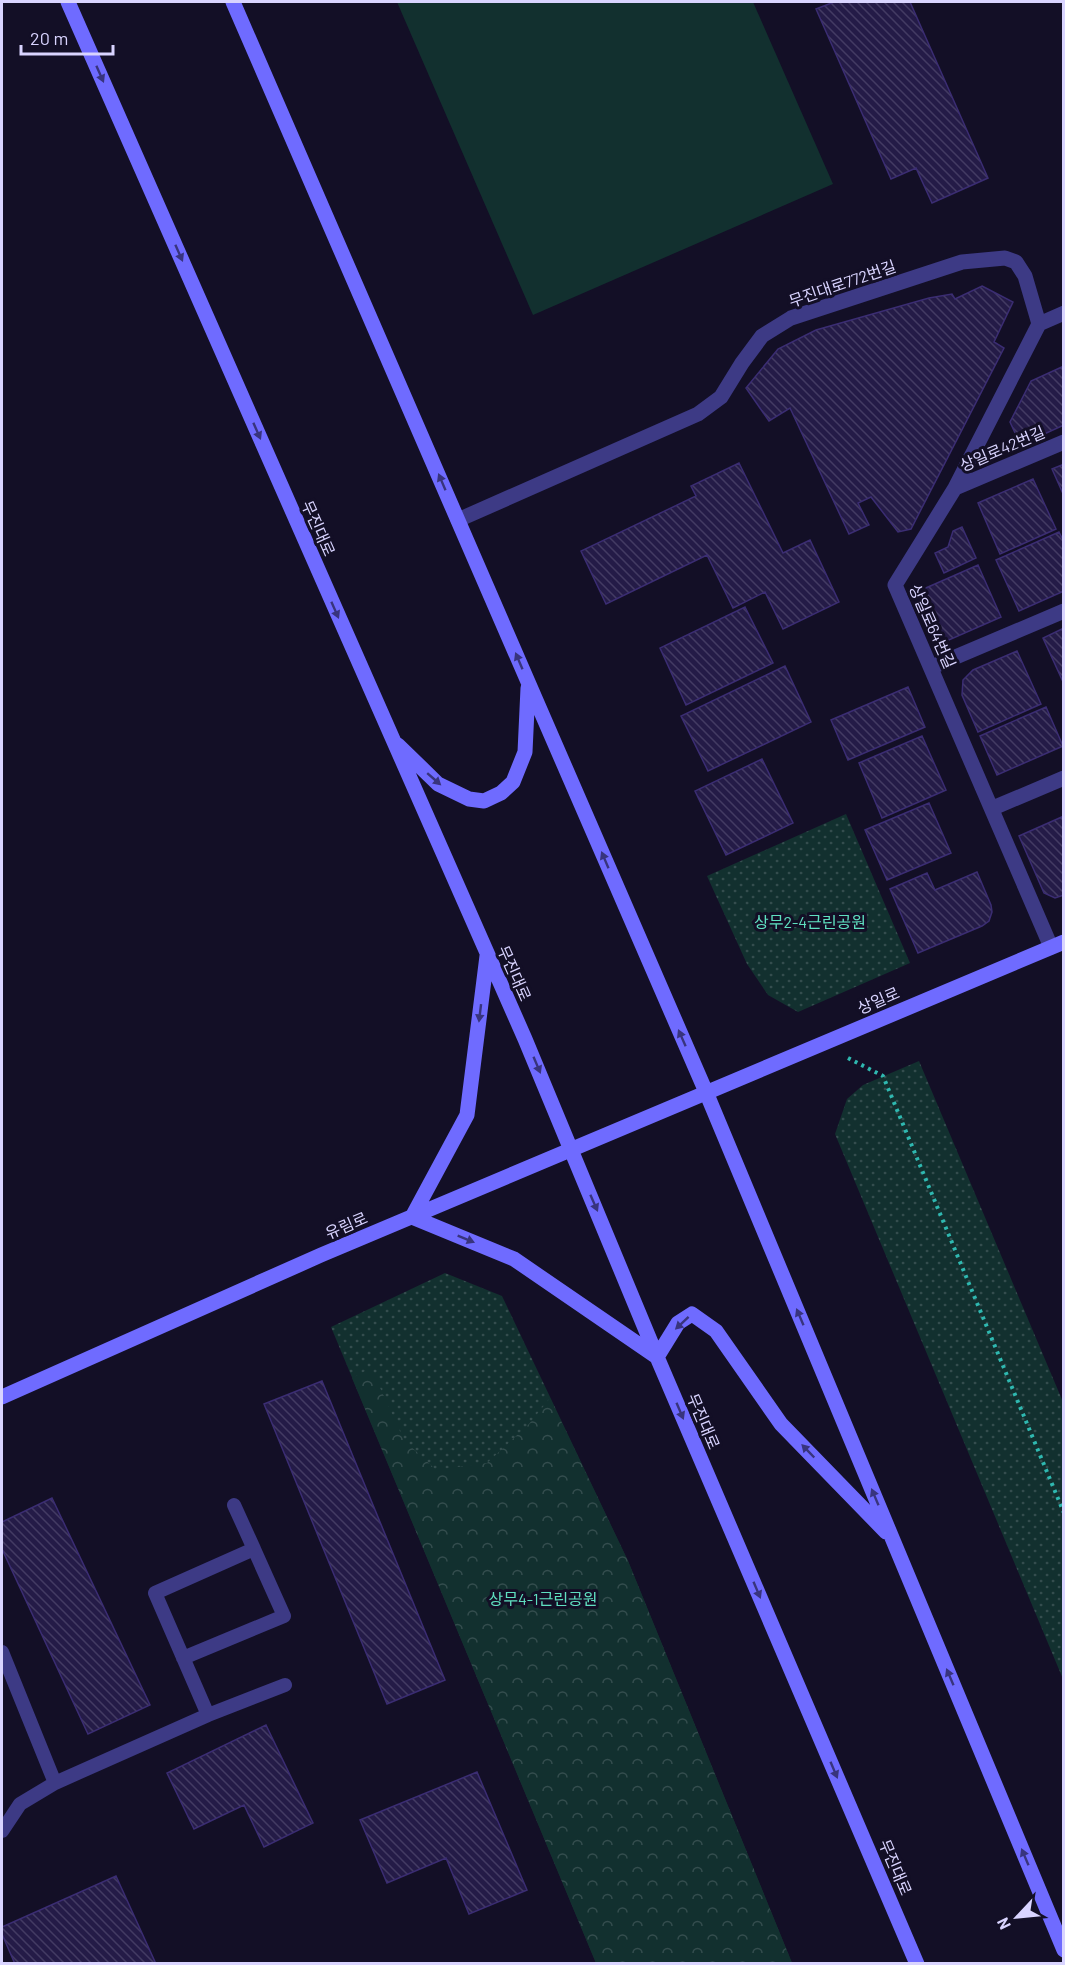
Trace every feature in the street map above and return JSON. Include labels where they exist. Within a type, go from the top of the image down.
[{"type":"main road","name":"무진대로","points":[[68,2],[572,1149],[657,1357],[917,1964]]},
{"type":"main road","points":[[233,2],[706,1092],[1064,1950]]},
{"type":"main road","points":[[392,739],[438,784],[469,799],[484,801],[501,794],[513,782],[525,752],[528,683]]},
{"type":"main road","name":"상일로","points":[[706,1092],[1057,945]]},
{"type":"main road","points":[[487,955],[467,1115],[412,1217],[514,1258],[657,1357],[678,1323],[692,1314],[716,1331],[781,1424],[892,1538]]},
{"type":"main road","name":"유림로","points":[[2,1397],[321,1255],[706,1092]]},
{"type":"street","name":"무진대로772번길","points":[[458,520],[698,414],[721,397],[762,336],[791,318],[962,262],[1005,258],[1016,262],[1025,276],[1039,324]]},
{"type":"street","points":[[1039,324],[1064,313]]},
{"type":"street","name":"상일로64번길","points":[[1039,324],[955,488],[895,585],[993,808],[1057,945]]},
{"type":"street","name":"상일로42번길","points":[[955,488],[1064,442]]},
{"type":"street","points":[[932,667],[1064,611]]},
{"type":"street","points":[[993,808],[1064,778]]},
{"type":"lane","points":[[183,1658],[284,1616],[234,1505]]},
{"type":"lane","points":[[208,1715],[155,1593],[254,1549]]},
{"type":"lane","points":[[2,1656],[55,1783]]},
{"type":"lane","points":[[2,1831],[20,1804],[55,1783],[208,1715],[285,1685]]},
{"type":"path","points":[[821,1044],[883,1076],[1064,1513]]},
{"type":"green space","points":[[397,2],[753,2],[833,184],[533,315]]},
{"type":"green space","name":"상무2-4근린공원","points":[[846,814],[910,963],[798,1012],[768,995],[747,964],[707,876]]},
{"type":"green space","points":[[919,1061],[1063,1402],[1063,1679],[835,1134],[847,1099],[863,1085]]},
{"type":"green space","name":"상무4-1근린공원","points":[[445,1273],[502,1296],[628,1561],[792,1963],[596,1963],[331,1327]]},
{"type":"green space","name":"상무4-1근린공원","points":[[371,1368],[404,1440],[436,1470],[487,1463],[529,1424],[550,1398],[628,1561],[792,1963],[596,1963],[352,1378]]},
{"type":"building","points":[[834,2],[910,2],[988,178],[932,203],[916,168],[891,179],[816,9]]},
{"type":"building","points":[[982,286],[1013,302],[994,342],[1004,348],[911,529],[898,532],[871,497],[858,503],[869,525],[849,534],[790,408],[769,421],[746,388],[778,349],[816,330],[929,298],[952,294],[955,299]]},
{"type":"building","points":[[1064,366],[1064,425],[1029,441],[1016,435],[1010,422],[1031,381]]},
{"type":"building","points":[[739,463],[783,553],[810,540],[839,602],[783,629],[765,592],[733,608],[707,555],[606,604],[581,551],[696,496],[691,486]]},
{"type":"building","points":[[1064,464],[1064,496],[1052,469]]},
{"type":"building","points":[[1033,479],[1056,529],[1000,554],[978,503]]},
{"type":"building","points":[[962,527],[976,558],[944,573],[935,553],[948,547],[953,531]]},
{"type":"building","points":[[1059,532],[1064,542],[1064,591],[1019,611],[996,560]]},
{"type":"building","points":[[978,565],[1001,617],[949,640],[936,631],[919,591]]},
{"type":"building","points":[[745,607],[773,663],[686,705],[660,648]]},
{"type":"building","points":[[1064,628],[1064,684],[1043,638]]},
{"type":"building","points":[[1017,651],[1041,704],[978,732],[962,695],[963,680],[973,670]]},
{"type":"building","points":[[785,666],[811,722],[708,771],[681,716]]},
{"type":"building","points":[[908,687],[925,727],[848,760],[831,720]]},
{"type":"building","points":[[1046,707],[1063,746],[997,775],[980,736]]},
{"type":"building","points":[[922,736],[946,790],[882,818],[859,763]]},
{"type":"building","points":[[762,759],[793,823],[726,855],[695,791]]},
{"type":"building","points":[[929,803],[951,853],[887,880],[865,830]]},
{"type":"building","points":[[1064,816],[1064,895],[1055,898],[1044,893],[1019,836]]},
{"type":"building","points":[[977,872],[991,905],[992,912],[989,921],[918,953],[890,889],[927,873],[935,890]]},
{"type":"building","points":[[322,1381],[445,1680],[387,1704],[264,1404]]},
{"type":"building","points":[[52,1498],[150,1705],[88,1734],[2,1549],[2,1522]]},
{"type":"building","points":[[266,1725],[313,1823],[264,1847],[244,1805],[194,1829],[167,1773]]},
{"type":"building","points":[[477,1772],[527,1890],[469,1914],[446,1858],[387,1883],[360,1820]]},
{"type":"building","points":[[116,1876],[156,1964],[15,1964],[2,1934],[2,1927]]}]
